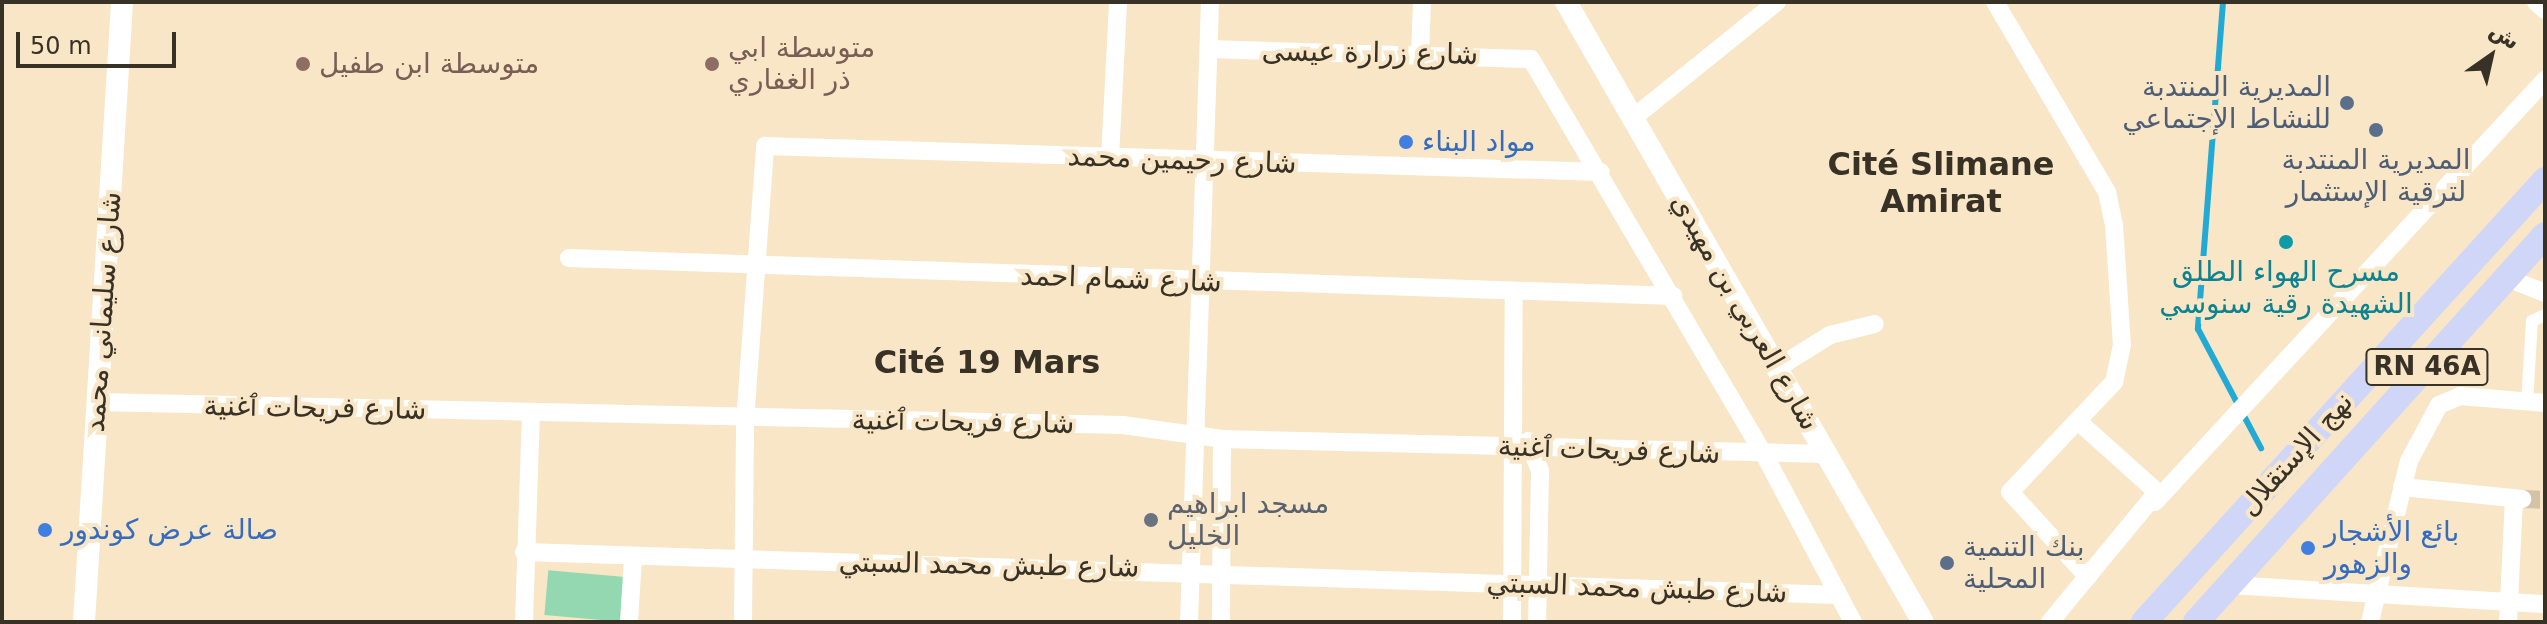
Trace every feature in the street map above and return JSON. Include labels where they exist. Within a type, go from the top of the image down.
[{"type":"main road","name":"نهج الإستقلال","points":[[2144,622],[2545,180]]},
{"type":"main road","name":"نهج الإستقلال","points":[[2196,622],[2545,235]]},
{"type":"street","name":"شارع سليماني محمد","points":[[84,622],[122,2]]},
{"type":"street","points":[[1110,157],[1118,2]]},
{"type":"street","points":[[1189,622],[1200,436],[1210,2]]},
{"type":"street","points":[[1420,54],[1422,2]]},
{"type":"street","name":"شارع العربي بن مهيدي","points":[[1566,2],[1923,622]]},
{"type":"street","points":[[1633,118],[1777,2]]},
{"type":"street","points":[[1995,2],[2107,192],[2114,225],[2122,345],[2114,382],[2010,492],[2088,577]]},
{"type":"street","points":[[2536,2],[2545,10]]},
{"type":"street","name":"شارع زرارة عيسى","points":[[1209,49],[1531,59],[1601,172]]},
{"type":"street","points":[[2050,622],[2155,502],[2545,80]]},
{"type":"street","name":"شارع رحيمين محمد","points":[[757,264],[765,146],[1601,172]]},
{"type":"street","points":[[1601,172],[1764,454],[1853,622]]},
{"type":"street","name":"شارع شمام احمد","points":[[569,258],[1514,294],[1673,296]]},
{"type":"street","points":[[743,622],[745,421],[757,264]]},
{"type":"street","points":[[2370,622],[2402,487],[2423,429],[2448,397],[2536,403],[2532,321],[2540,302],[2507,278]]},
{"type":"street","points":[[1512,622],[1514,294]]},
{"type":"street","points":[[1777,368],[1830,335],[1875,324]]},
{"type":"street","name":"شارع فريحات ٱغنية","points":[[98,402],[745,421],[1123,425],[1222,439],[1513,438],[1536,448],[1826,454]]},
{"type":"street","points":[[524,622],[531,413]]},
{"type":"street","points":[[2079,422],[2152,482],[2155,502]]},
{"type":"street","points":[[1221,622],[1224,570],[1222,439]]},
{"type":"street","points":[[1536,448],[1537,622]]},
{"type":"street","points":[[2402,487],[2518,499],[2508,622]]},
{"type":"street","name":"شارع طبش محمد السبتي","points":[[524,552],[633,558],[1224,570],[1513,585],[1838,595]]},
{"type":"street","points":[[629,622],[633,558]]},
{"type":"street","points":[[2230,585],[2545,604]]},
{"type":"green space","points":[[548,570],[625,577],[621,622],[544,615]]},
{"type":"waterway","points":[[2223,2],[2198,329],[2261,448]]},
{"type":"tunnel","points":[[2522,499],[2545,500]]},
{"type":"place","name":"متوسطة ابن طفيل","points":[[303,64]]},
{"type":"place","name":"متوسطة ابي ذر الغفاري","points":[[712,64]]},
{"type":"place","name":"المديرية المنتدبة للنشاط الإجتماعي","points":[[2347,103]]},
{"type":"place","name":"المديرية المنتدبة لترقية الإستثمار","points":[[2376,130]]},
{"type":"place","name":"مواد البناء","points":[[1406,142]]},
{"type":"place","name":"مسرح الهواء الطلق الشهيدة رقية سنوسي","points":[[2286,242]]},
{"type":"place","name":"مسجد ابراهيم الخليل","points":[[1151,520]]},
{"type":"place","name":"صالة عرض كوندور","points":[[45,530]]},
{"type":"place","name":"بائع الأشجار والزهور","points":[[2308,548]]},
{"type":"place","name":"بنك التنمية المحلية","points":[[1947,563]]},
{"type":"district","name":"Cité Slimane Amirat","points":[[1941,184]]},
{"type":"district","name":"Cité 19 Mars","points":[[987,362]]}]
